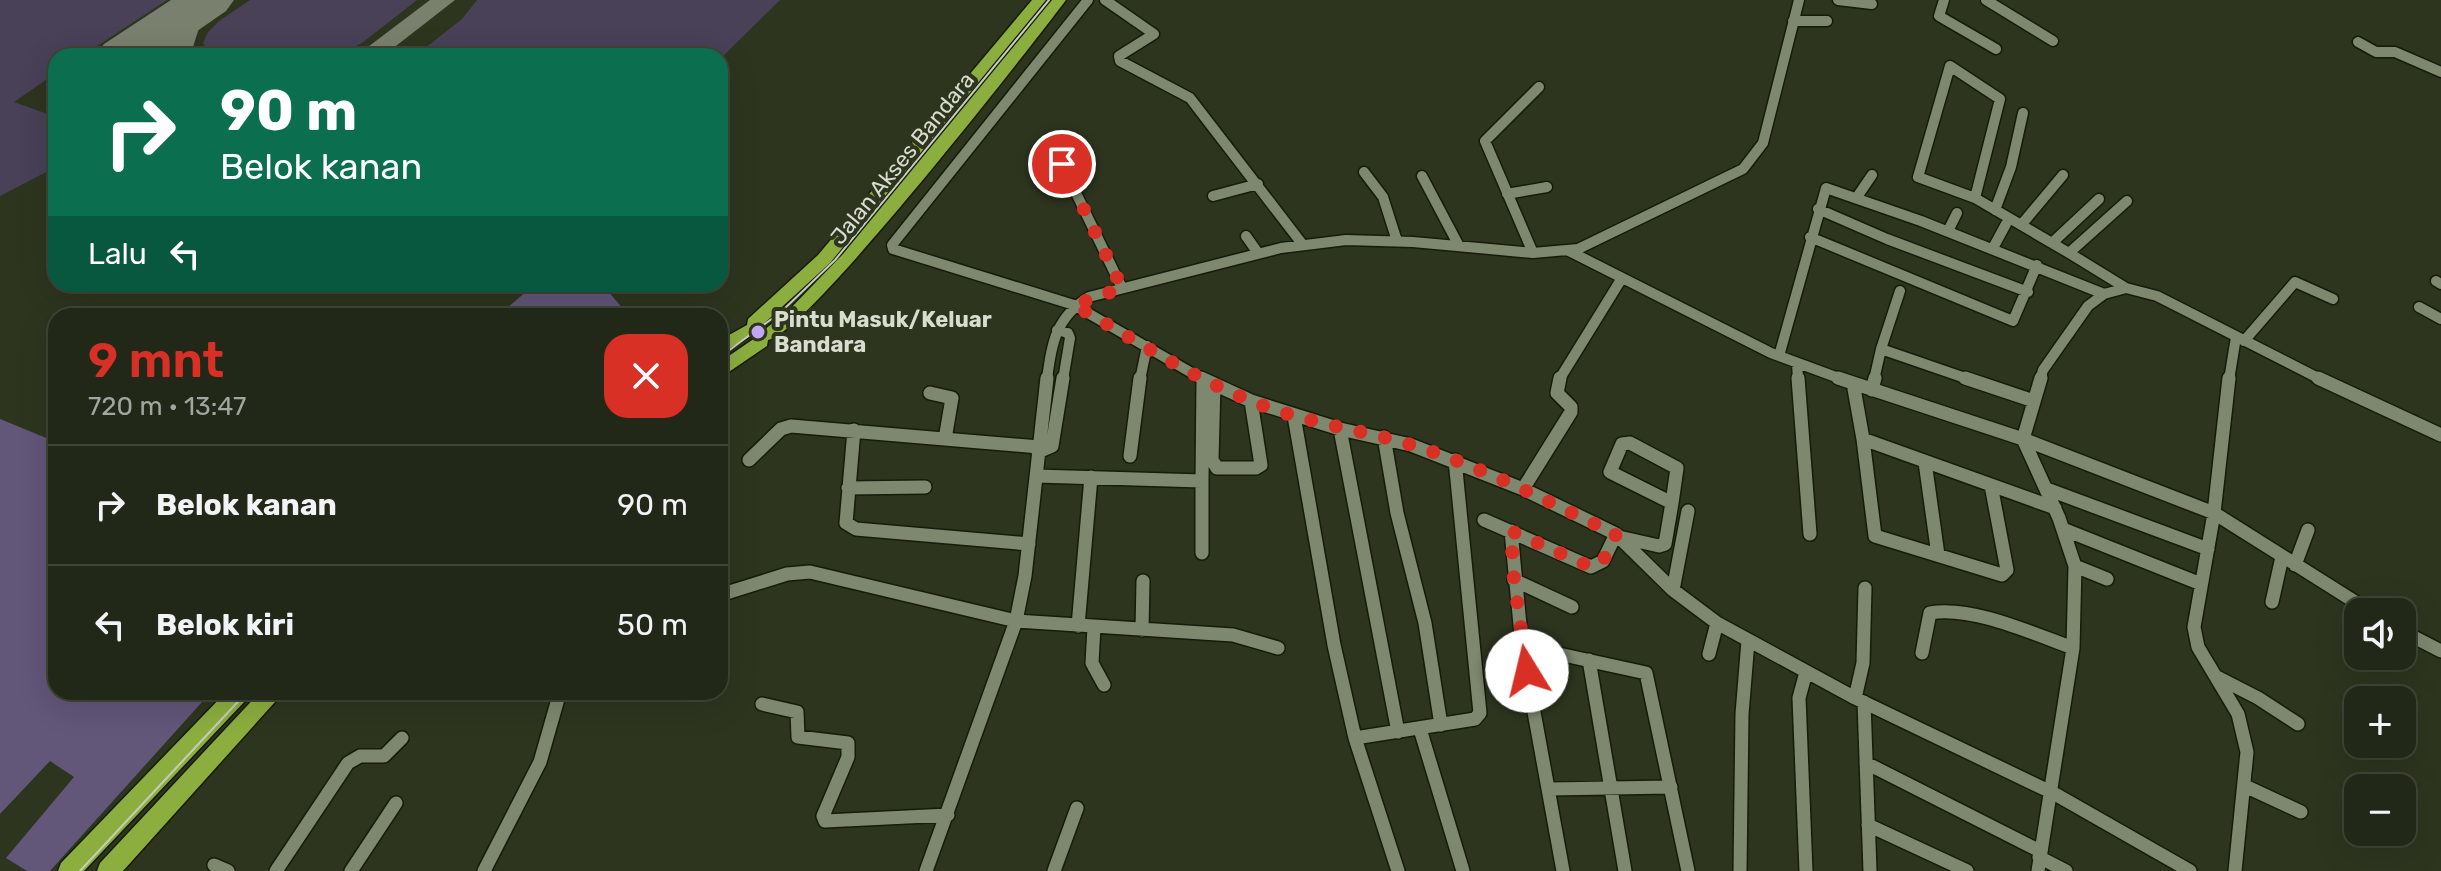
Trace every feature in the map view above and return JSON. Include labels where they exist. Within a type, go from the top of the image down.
[{"type":"highway","name":"Jalan Akses Bandara","points":[[728,342],[750,327],[824,259],[1039,0]]},
{"type":"highway","name":"Jalan Akses Bandara","points":[[728,365],[794,315],[856,251],[1059,0]]},
{"type":"highway","points":[[69,871],[232,700]]},
{"type":"highway","points":[[108,871],[267,700]]},
{"type":"street","points":[[1088,0],[892,245],[897,252],[1074,305],[1209,382],[1251,401],[1294,416],[1384,437],[1455,460],[1523,489],[1617,536],[1663,545],[1668,541],[1676,466],[1630,443],[1622,444],[1610,472],[1672,503]]},
{"type":"street","points":[[1105,0],[1154,34],[1119,56],[1120,61],[1190,98],[1303,245]]},
{"type":"street","points":[[749,460],[787,426],[1039,449],[1052,446],[1070,338],[1068,333],[1057,330],[1060,321],[1074,305],[1122,288],[1258,253],[1346,240],[1397,241],[1533,253],[1578,249],[1749,163],[1763,143],[1799,0]]},
{"type":"street","points":[[1838,0],[1872,4]]},
{"type":"street","points":[[1944,0],[1939,16],[1996,49]]},
{"type":"street","points":[[1986,0],[2053,41]]},
{"type":"street","points":[[1793,21],[1827,21]]},
{"type":"street","points":[[2358,42],[2372,51],[2395,52],[2441,72]]},
{"type":"street","points":[[1975,198],[2000,99],[1950,66],[1918,177],[1975,198],[2126,288],[2157,296],[2240,339],[2439,431]]},
{"type":"street","points":[[1533,253],[1485,141],[1539,87]]},
{"type":"street","points":[[1995,210],[2011,167],[2023,113]]},
{"type":"street","points":[[1985,159],[2011,167]]},
{"type":"street","points":[[1062,164],[1122,288]]},
{"type":"street","points":[[1364,172],[1383,197],[1397,241]]},
{"type":"street","points":[[1857,197],[1872,175]]},
{"type":"street","points":[[2022,224],[2063,175]]},
{"type":"street","points":[[1422,176],[1459,246]]},
{"type":"street","points":[[1213,196],[1258,184]]},
{"type":"street","points":[[1507,194],[1547,187]]},
{"type":"street","points":[[1779,356],[1826,188],[1993,248],[2104,294]]},
{"type":"street","points":[[2052,243],[2099,199]]},
{"type":"street","points":[[1903,215],[1909,201]]},
{"type":"street","points":[[2069,253],[2127,201]]},
{"type":"street","points":[[1818,209],[1887,239],[2028,292]]},
{"type":"street","points":[[1948,231],[1957,213]]},
{"type":"street","points":[[1993,248],[2006,224]]},
{"type":"street","points":[[1246,236],[1258,253]]},
{"type":"street","points":[[1810,237],[2013,321],[2037,265]]},
{"type":"street","points":[[1569,251],[1779,356],[2023,439],[2214,513],[2348,598]]},
{"type":"street","points":[[1523,489],[1571,412],[1570,405],[1557,393],[1559,380],[1622,278]]},
{"type":"street","points":[[2235,871],[2247,752],[2238,714],[2198,647],[2194,627],[2214,513],[2225,405],[2240,339],[2295,282],[2333,299]]},
{"type":"street","points":[[2039,860],[2073,648],[2075,566],[2055,508],[2023,439],[2043,370],[2082,313],[2104,294],[2126,288]]},
{"type":"street","points":[[1872,390],[1881,349],[1900,291]]},
{"type":"street","points":[[2419,307],[2441,319]]},
{"type":"street","points":[[1130,456],[1135,400],[1147,346]]},
{"type":"street","points":[[1881,349],[2034,401]]},
{"type":"street","points":[[1797,363],[1810,534]]},
{"type":"street","points":[[1209,382],[1212,460],[1217,468],[1256,468],[1261,465],[1251,401]]},
{"type":"street","points":[[1202,553],[1202,481],[1209,382]]},
{"type":"street","points":[[1853,383],[1874,534],[1879,538],[1997,576],[2006,574],[1991,485]]},
{"type":"street","points":[[930,393],[952,398],[945,439]]},
{"type":"street","points":[[1294,416],[1334,645],[1355,738],[1398,871]]},
{"type":"street","points":[[1340,429],[1398,732]]},
{"type":"street","points":[[854,430],[845,519],[856,529],[1029,544]]},
{"type":"street","points":[[1384,437],[1397,513],[1425,623],[1441,725]]},
{"type":"street","points":[[1863,439],[2055,508]]},
{"type":"street","points":[[926,871],[1016,621],[1029,544],[1039,449]]},
{"type":"street","points":[[1355,738],[1475,719],[1480,713],[1455,460]]},
{"type":"street","points":[[1925,462],[1938,555]]},
{"type":"street","points":[[1036,476],[1202,481]]},
{"type":"street","points":[[1078,626],[1091,477]]},
{"type":"street","points":[[848,488],[925,487]]},
{"type":"street","points":[[2047,489],[2208,549]]},
{"type":"street","points":[[1673,590],[1688,511]]},
{"type":"street","points":[[1484,520],[1591,567],[1603,561],[1617,536]]},
{"type":"street","points":[[2063,529],[2201,584]]},
{"type":"street","points":[[2295,565],[2308,530]]},
{"type":"street","points":[[1511,531],[1522,646],[1563,871]]},
{"type":"street","points":[[1617,536],[1673,590],[1717,623],[1860,700],[2049,792],[2190,871]]},
{"type":"street","points":[[2272,602],[2282,557]]},
{"type":"street","points":[[2075,566],[2107,579]]},
{"type":"street","points":[[728,592],[787,574],[810,572],[1016,621],[1233,635],[1278,648]]},
{"type":"street","points":[[1514,580],[1572,607]]},
{"type":"street","points":[[1142,630],[1143,581]]},
{"type":"street","points":[[1865,588],[1860,700],[1870,871]]},
{"type":"street","points":[[1922,653],[1926,623],[1930,613],[1938,609],[1985,620],[2073,648]]},
{"type":"street","points":[[1709,654],[1717,623]]},
{"type":"street","points":[[1094,627],[1092,663],[1104,685]]},
{"type":"street","points":[[2416,638],[2441,651]]},
{"type":"street","points":[[1740,871],[1742,714],[1748,641]]},
{"type":"street","points":[[1522,646],[1643,671],[1648,676],[1688,871]]},
{"type":"street","points":[[1589,660],[1625,871]]},
{"type":"street","points":[[1806,672],[1799,698],[1806,871]]},
{"type":"street","points":[[2217,677],[2258,698],[2298,724]]},
{"type":"street","points":[[484,871],[541,763],[558,700]]},
{"type":"street","points":[[762,704],[797,712],[798,737],[848,743],[850,750],[823,816],[825,821],[948,815]]},
{"type":"street","points":[[1420,729],[1463,871]]},
{"type":"street","points":[[276,871],[348,763],[360,756],[384,756],[402,738]]},
{"type":"street","points":[[1866,763],[2039,860],[2066,871]]},
{"type":"street","points":[[2245,786],[2301,812]]},
{"type":"street","points":[[1549,789],[1671,787]]},
{"type":"street","points":[[351,871],[396,803]]},
{"type":"street","points":[[1054,871],[1077,808]]},
{"type":"street","points":[[1868,825],[1967,871]]},
{"type":"shaded area","points":[[0,0],[167,0],[94,48],[48,48],[48,79],[14,102],[48,114],[48,171],[0,196]]},
{"type":"shaded area","points":[[250,0],[417,0],[352,48],[206,48],[203,43],[208,32]]},
{"type":"shaded area","points":[[477,0],[780,0],[728,51],[728,48],[425,48],[462,19]]},
{"type":"shaded area","points":[[526,292],[609,292],[622,308],[507,308]]},
{"type":"shaded area","points":[[0,419],[48,439],[48,700],[204,700],[50,871],[27,871],[6,858],[74,777],[50,761],[0,814]]},
{"type":"taxiway","points":[[180,48],[188,25],[209,0]]},
{"type":"taxiway","points":[[379,48],[444,0]]},
{"type":"taxiway","points":[[124,48],[136,36],[150,29],[172,24]]},
{"type":"runway","points":[[136,48],[207,0]]},
{"type":"tram line","points":[[728,351],[781,312],[835,260],[1049,0]]},
{"type":"tram line","points":[[80,871],[240,700]]},
{"type":"place","name":"Pintu Masuk/Keluar Bandara","points":[[758,332]]},
{"type":"route","points":[[1062,164],[1122,288],[1089,297],[1074,305],[1203,379],[1251,401],[1340,429],[1384,437],[1433,452],[1523,489],[1616,534],[1603,561],[1599,566],[1591,567],[1511,531],[1514,580],[1527,671]]}]
